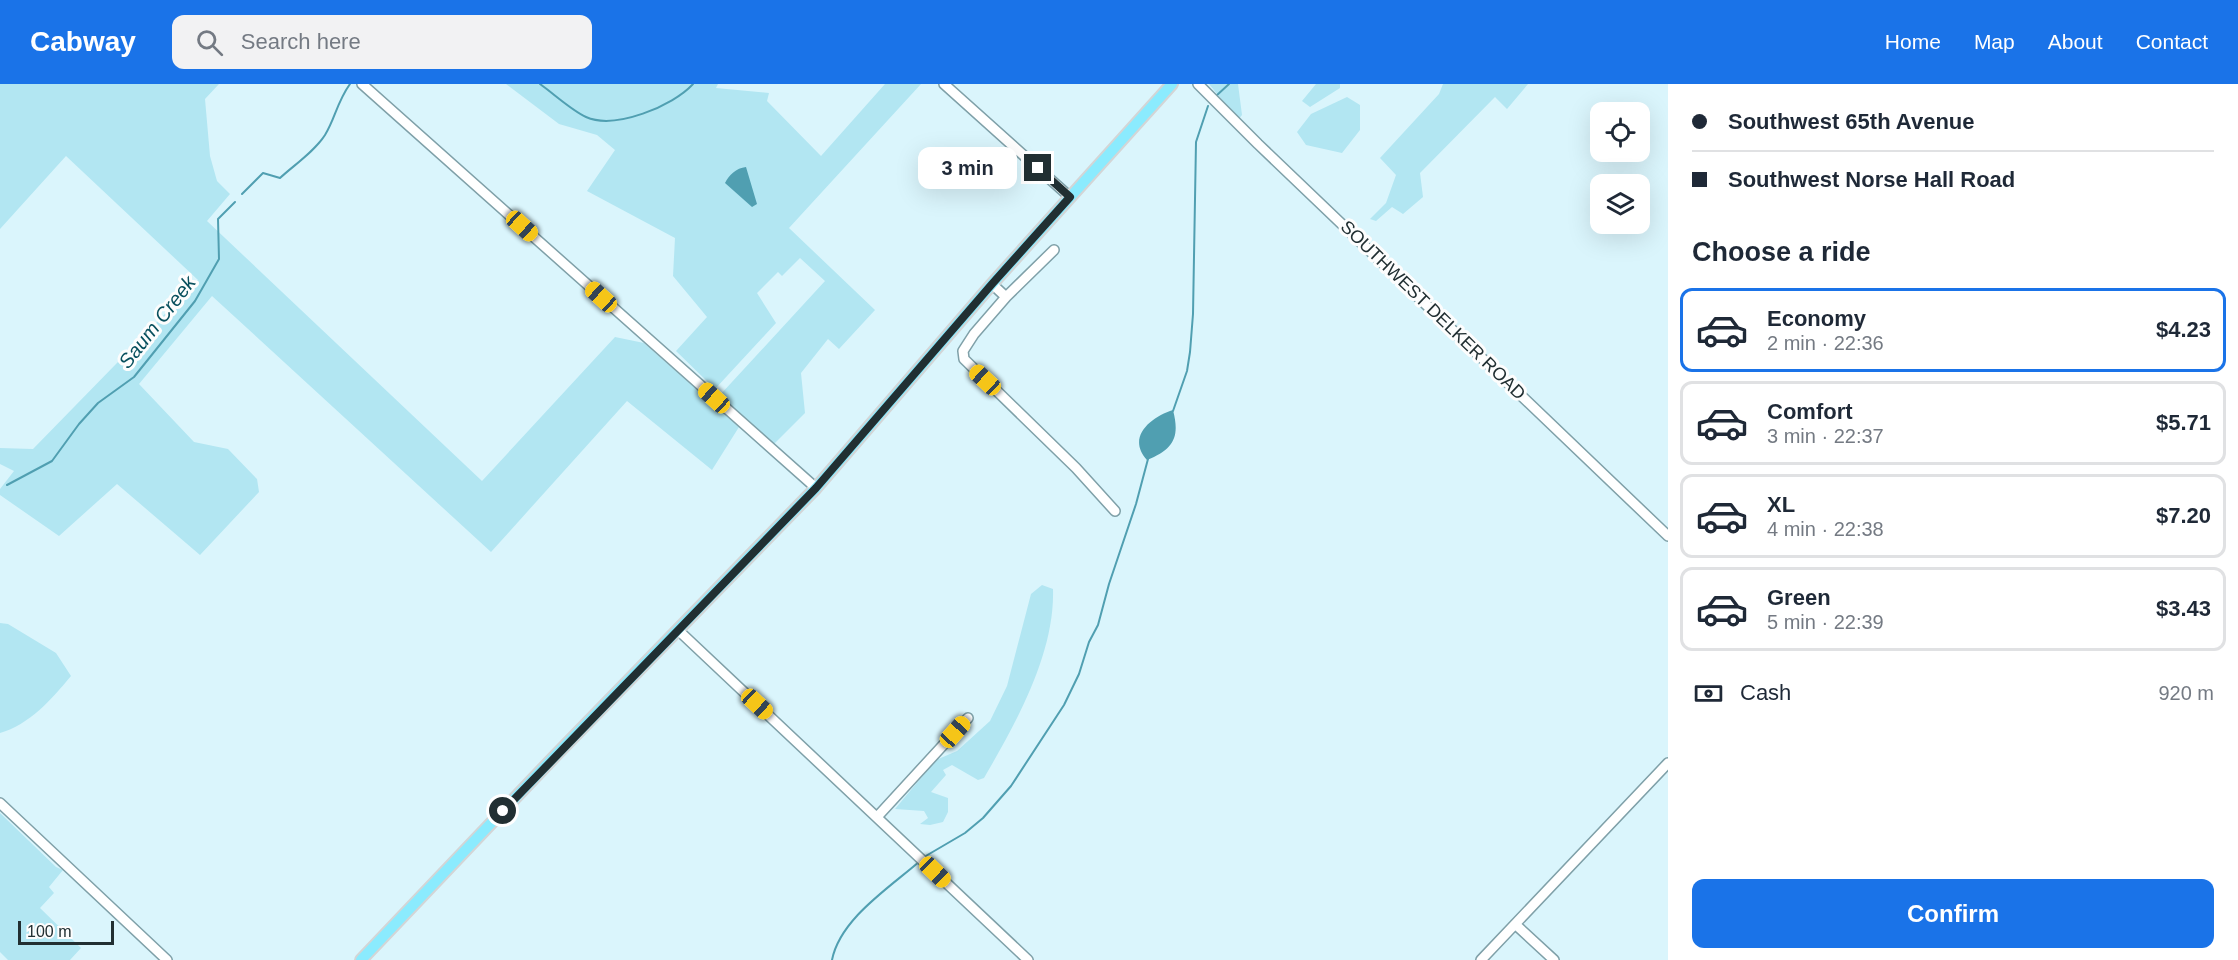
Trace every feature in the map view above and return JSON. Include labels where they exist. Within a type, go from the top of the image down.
[{"type":"main road","points":[[361,960],[556,755],[816,488],[992,284],[1173,84]]},
{"type":"street","points":[[362,84],[816,488]]},
{"type":"street","points":[[944,84],[1070,197]]},
{"type":"street","name":"SOUTHWEST DELKER ROAD","points":[[1198,84],[1668,536]]},
{"type":"street","points":[[1054,250],[1006,297],[966,344],[963,351],[964,359],[1076,468],[1115,511]]},
{"type":"street","points":[[992,284],[1006,297]]},
{"type":"street","points":[[678,630],[1028,960]]},
{"type":"street","points":[[877,817],[968,718]]},
{"type":"street","points":[[1481,960],[1668,763]]},
{"type":"street","points":[[0,802],[167,960]]},
{"type":"street","points":[[1515,924],[1554,960]]},
{"type":"shaded area","points":[[0,84],[219,84],[205,99],[210,156],[217,181],[230,194],[207,221],[482,481],[615,337],[644,343],[739,427],[712,470],[627,401],[491,552],[212,296],[139,384],[194,442],[228,449],[257,479],[259,492],[200,555],[117,484],[59,536],[0,495],[0,489],[14,471],[0,464],[0,448],[33,449],[198,280],[66,156],[0,229]]},
{"type":"shaded area","points":[[506,84],[718,84],[716,88],[769,93],[767,101],[821,156],[885,84],[921,84],[789,228],[875,310],[839,349],[828,339],[801,373],[805,413],[773,445],[720,395],[825,281],[800,258],[782,276],[778,272],[757,293],[776,323],[715,389],[676,351],[707,317],[673,276],[675,238],[587,191],[615,150],[597,135],[559,124]]},
{"type":"shaded area","points":[[1209,84],[1238,84],[1242,115],[1238,120]]},
{"type":"shaded area","points":[[1316,84],[1340,84],[1340,88],[1310,107],[1302,101]]},
{"type":"shaded area","points":[[1443,84],[1528,84],[1507,109],[1495,97],[1420,173],[1423,197],[1403,214],[1392,207],[1376,221],[1370,219],[1386,203],[1396,175],[1380,158],[1439,94]]},
{"type":"shaded area","points":[[1347,97],[1360,105],[1360,130],[1342,153],[1306,145],[1297,132],[1311,114]]},
{"type":"shaded area","points":[[746,167],[757,204],[752,207],[725,183],[733,172]]},
{"type":"shaded area","points":[[1173,410],[1176,428],[1173,441],[1163,451],[1147,460],[1141,452],[1140,436],[1150,423]]},
{"type":"shaded area","points":[[1042,585],[1053,589],[1048,638],[1031,687],[1009,734],[984,778],[978,780],[952,765],[943,770],[946,775],[931,792],[948,798],[948,812],[943,822],[930,825],[920,824],[928,818],[924,811],[895,809],[936,760],[957,751],[990,721],[1007,686],[1031,594]]},
{"type":"shaded area","points":[[0,623],[8,624],[56,653],[71,676],[30,718],[0,733]]},
{"type":"shaded area","points":[[0,813],[56,867],[63,870],[49,887],[54,893],[40,908],[81,948],[70,960],[8,960],[0,952]]},
{"type":"waterway","name":"Saum Creek","points":[[242,194],[263,173],[280,178],[315,147],[325,135],[350,84]]},
{"type":"waterway","name":"Saum Creek","points":[[540,84],[580,114],[598,120],[612,120],[643,114],[672,100],[693,84]]},
{"type":"waterway","points":[[1216,96],[1229,84]]},
{"type":"waterway","points":[[1173,411],[1187,371],[1190,352],[1193,314],[1196,142],[1208,106]]},
{"type":"waterway","name":"Saum Creek","points":[[7,485],[52,461],[79,424],[98,403],[134,377],[195,301],[219,259],[218,219],[235,202]]},
{"type":"waterway","points":[[924,857],[965,833],[983,818],[1011,786],[1064,705],[1098,625],[1148,459]]},
{"type":"waterway","points":[[832,960],[837,945],[855,918],[867,905],[920,861]]},
{"type":"route","points":[[503,811],[816,488],[1070,197],[1038,168]]}]
